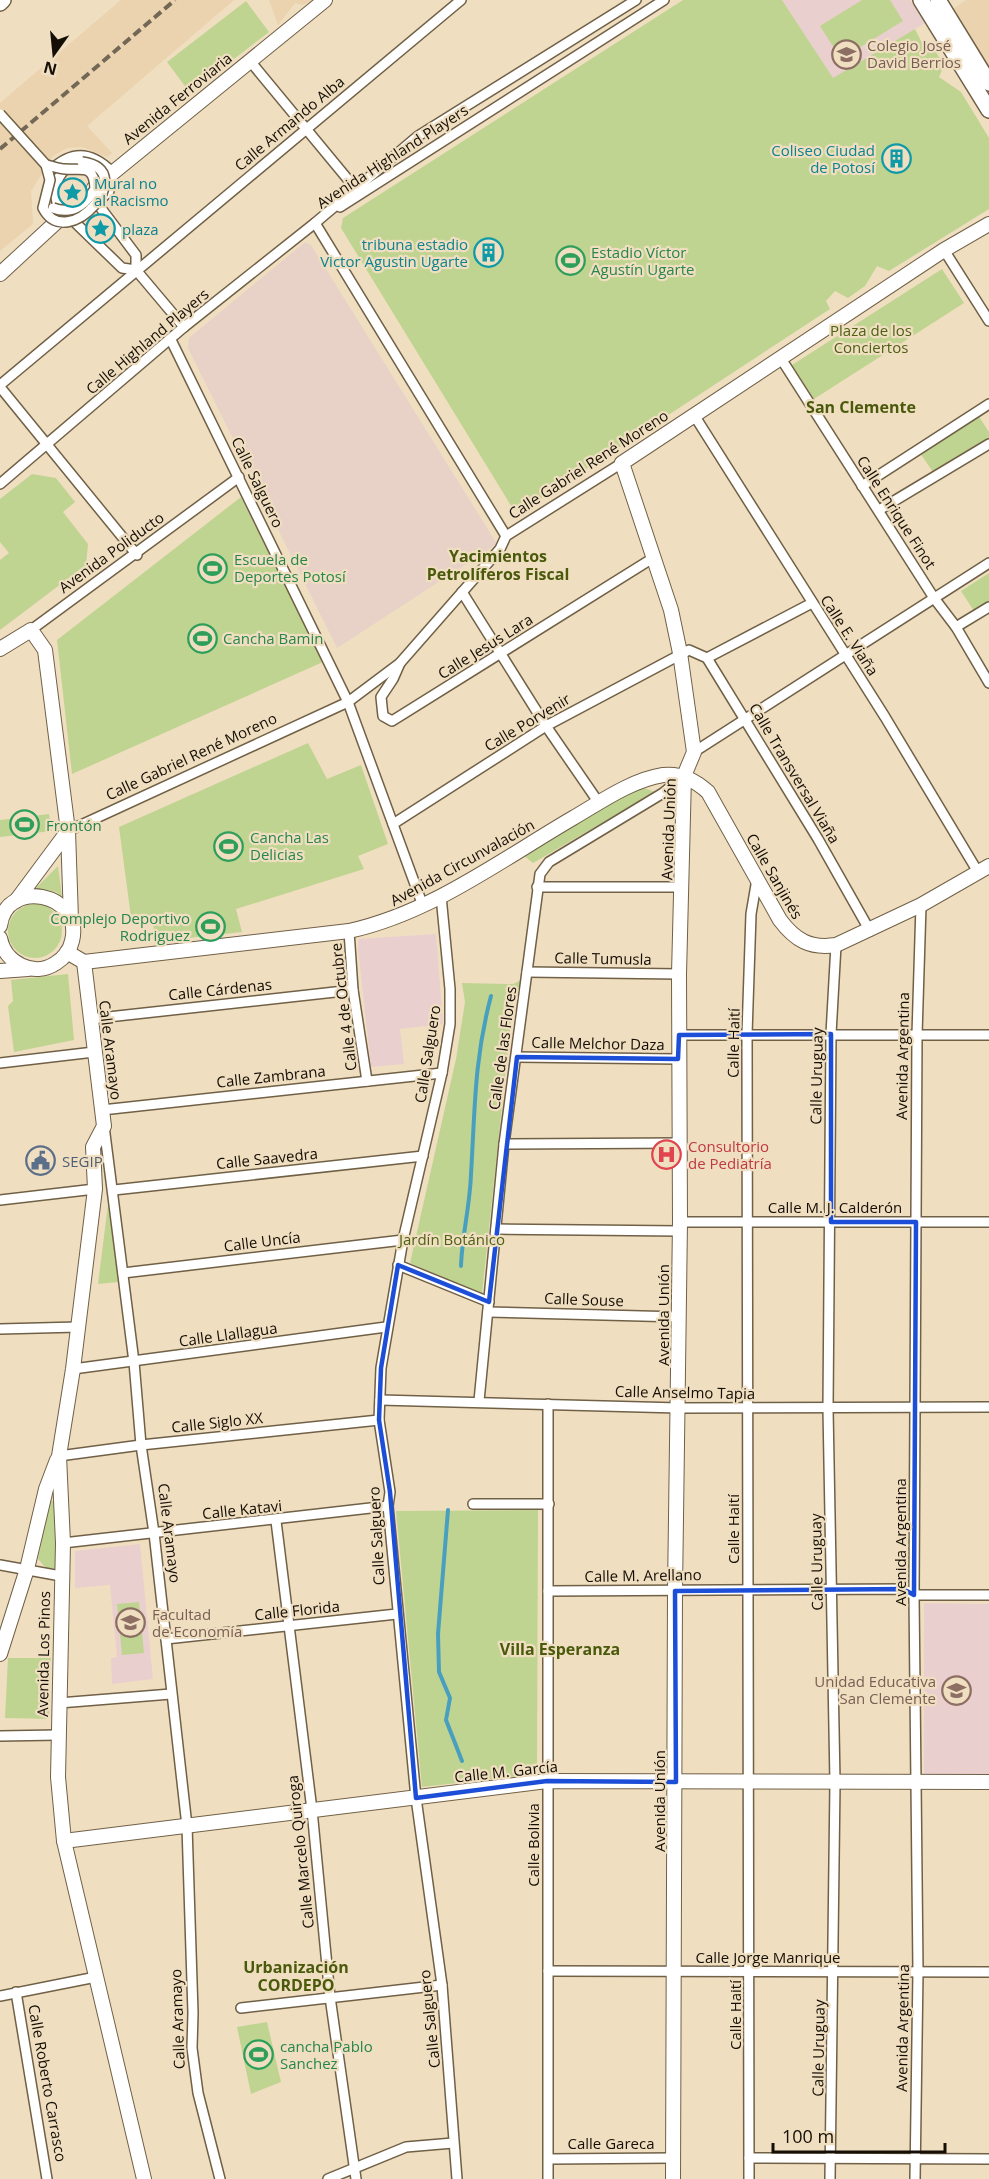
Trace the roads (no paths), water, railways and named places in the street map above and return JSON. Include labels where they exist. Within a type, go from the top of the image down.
[{"type":"main road","points":[[921,0],[986,84]]},
{"type":"main road","points":[[938,0],[986,84],[989,110]]},
{"type":"street","name":"Avenida Ferroviaria","points":[[0,274],[112,172],[325,0]]},
{"type":"street","name":"Calle Armando Alba","points":[[0,386],[461,0]]},
{"type":"street","name":"Avenida Highland Players","points":[[315,223],[418,136],[636,0]]},
{"type":"street","name":"Avenida Highland Players","points":[[315,223],[664,0]]},
{"type":"street","points":[[250,61],[355,188]]},
{"type":"street","points":[[0,114],[46,165],[50,180],[42,208],[51,219],[62,222],[73,220],[91,211],[104,187],[99,170],[91,163],[82,162],[71,164],[60,174],[56,185],[56,200],[64,215]]},
{"type":"street","points":[[418,136],[427,151]]},
{"type":"street","points":[[64,215],[97,203],[109,191],[112,172],[101,161],[81,154],[70,156],[58,163],[49,172],[44,193],[45,201],[64,215],[122,268],[136,270]]},
{"type":"street","points":[[46,165],[66,170],[82,168],[87,170],[94,181],[95,189],[81,206],[64,215]]},
{"type":"street","points":[[97,203],[136,255],[136,270],[184,327]]},
{"type":"street","points":[[315,223],[506,536]]},
{"type":"street","name":"Calle Highland Players","points":[[0,484],[184,327],[315,223]]},
{"type":"street","name":"Calle Gabriel René Moreno","points":[[68,831],[348,702],[400,663],[500,549],[506,536],[622,463],[944,250],[989,224]]},
{"type":"street","points":[[944,250],[989,321]]},
{"type":"street","name":"Calle Salguero","points":[[171,340],[348,702],[423,906]]},
{"type":"street","name":"Calle Enrique Finot","points":[[780,357],[934,598],[956,627],[989,683]]},
{"type":"street","points":[[0,386],[137,555]]},
{"type":"street","points":[[862,486],[989,404]]},
{"type":"street","name":"Calle E. Viaña","points":[[694,415],[984,869]]},
{"type":"street","points":[[879,510],[989,444]]},
{"type":"street","points":[[622,463],[671,610],[680,653],[694,752],[989,564]]},
{"type":"street","name":"Avenida Poliducto","points":[[0,649],[31,630],[137,555],[239,477]]},
{"type":"street","name":"Calle Jesus Lara","points":[[400,663],[380,704],[383,716],[392,721],[653,558]]},
{"type":"street","points":[[462,592],[546,726],[599,803]]},
{"type":"street","points":[[680,653],[689,650],[707,658],[812,603]]},
{"type":"street","points":[[956,627],[989,607]]},
{"type":"street","points":[[0,970],[48,968],[56,964],[67,952],[74,935],[71,919],[68,831],[45,650],[31,630]]},
{"type":"street","name":"Calle Porvenir","points":[[393,824],[546,726],[680,653]]},
{"type":"street","name":"Calle Transversal Viaña","points":[[707,658],[818,839],[870,931]]},
{"type":"street","name":"Avenida Unión","points":[[673,2179],[675,1591],[680,1317],[679,974],[684,776],[694,752]]},
{"type":"street","name":"Avenida Circunvalación","points":[[84,962],[350,931],[382,924],[423,906],[599,803],[645,780],[664,775],[684,776]]},
{"type":"street","name":"Calle Sanjinés","points":[[684,776],[696,781],[708,792],[791,935],[806,944],[822,947],[836,945],[870,931],[984,869]]},
{"type":"street","name":"Calle de las Flores","points":[[479,1401],[504,1144],[540,874],[549,862],[663,793],[684,776]]},
{"type":"street","points":[[0,926],[7,909],[68,831]]},
{"type":"street","name":"Calle Haití","points":[[749,2179],[747,1034],[751,914],[757,879]]},
{"type":"street","points":[[537,887],[682,887]]},
{"type":"street","points":[[7,909],[26,896],[48,897],[58,902],[71,919]]},
{"type":"street","name":"Calle Salguero","points":[[441,896],[450,989],[450,1024],[442,1073],[386,1327],[379,1420],[390,1492],[388,1506],[397,1614],[416,1798],[442,1985],[457,2179]]},
{"type":"street","name":"Avenida Argentina","points":[[915,2179],[918,1783],[914,1595],[917,1035],[921,905]]},
{"type":"street","name":"Calle 4 de Octubre","points":[[350,931],[353,990],[367,1081]]},
{"type":"street","points":[[0,938],[8,956],[29,969]]},
{"type":"street","name":"Calle Uruguay","points":[[830,2179],[835,1782],[828,1408],[831,1034],[836,945]]},
{"type":"street","points":[[67,952],[84,962]]},
{"type":"street","name":"Calle Aramayo","points":[[84,962],[94,1052],[114,1190],[141,1444],[154,1533],[187,1826],[192,2048],[200,2103],[220,2179]]},
{"type":"street","name":"Calle Tumusla","points":[[527,972],[679,974]]},
{"type":"street","name":"Calle Cárdenas","points":[[90,1018],[353,990]]},
{"type":"street","name":"Calle Melchor Daza","points":[[679,1035],[989,1035]]},
{"type":"street","points":[[0,1063],[94,1052]]},
{"type":"street","name":"Calle Melchor Daza","points":[[516,1057],[678,1059]]},
{"type":"street","name":"Calle Zambrana","points":[[102,1110],[442,1073]]},
{"type":"street","name":"Avenida Los Pinos","points":[[104,1126],[93,1147],[95,1189],[73,1369],[59,1456],[63,1543],[58,1777],[64,1841],[144,2179]]},
{"type":"street","points":[[504,1144],[680,1143]]},
{"type":"street","name":"Calle Saavedra","points":[[114,1190],[423,1156]]},
{"type":"street","points":[[0,1200],[95,1189]]},
{"type":"street","name":"Calle M. J. Calderón","points":[[496,1229],[680,1226],[748,1221],[989,1222]]},
{"type":"street","name":"Calle Uncía","points":[[123,1273],[404,1240]]},
{"type":"street","name":"Calle Souse","points":[[398,1266],[488,1307],[680,1317]]},
{"type":"street","points":[[0,1329],[78,1327]]},
{"type":"street","name":"Calle Llallagua","points":[[73,1369],[386,1327]]},
{"type":"street","name":"Calle Anselmo Tapia","points":[[381,1400],[679,1408],[989,1407]]},
{"type":"street","name":"Calle Bolivia","points":[[548,2179],[549,1404]]},
{"type":"street","name":"Calle Siglo XX","points":[[59,1456],[141,1444],[379,1420]]},
{"type":"street","points":[[0,1654],[27,1569],[46,1489],[59,1456]]},
{"type":"street","points":[[473,1504],[549,1504]]},
{"type":"street","name":"Calle Katavi","points":[[63,1543],[276,1521],[388,1506]]},
{"type":"street","name":"Calle Marcelo Quiroga","points":[[276,1521],[312,1810],[330,1997],[356,2174]]},
{"type":"street","points":[[0,1565],[62,1576]]},
{"type":"street","name":"Calle M. Arellano","points":[[548,1592],[748,1588],[903,1589],[914,1595],[989,1595]]},
{"type":"street","name":"Calle Florida","points":[[166,1639],[397,1614]]},
{"type":"street","points":[[59,1702],[171,1694]]},
{"type":"street","points":[[0,1736],[58,1734]]},
{"type":"street","name":"Calle M. García","points":[[64,1841],[548,1781],[989,1782]]},
{"type":"street","name":"Calle Jorge Manrique","points":[[548,1971],[989,1971]]},
{"type":"street","points":[[0,1996],[96,1977]]},
{"type":"street","points":[[241,2008],[442,1985]]},
{"type":"street","name":"Calle Roberto Carrasco","points":[[16,1992],[47,2179]]},
{"type":"street","points":[[328,2179],[356,2174],[406,2146],[453,2142]]},
{"type":"street","name":"Calle Gareca","points":[[549,2158],[673,2158]]},
{"type":"street","points":[[749,2158],[989,2159]]},
{"type":"waterway","points":[[461,1266],[470,1186],[478,1064],[491,996]]},
{"type":"waterway","points":[[448,1510],[438,1634],[439,1672],[450,1698],[446,1720],[462,1761]]},
{"type":"railway","points":[[0,149],[175,0]]},
{"type":"place","name":"Colegio José David Berrios","points":[[846,54]]},
{"type":"place","name":"Coliseo Ciudad de Potosí","points":[[896,159]]},
{"type":"place","name":"Mural no al Racismo","points":[[73,192]]},
{"type":"place","name":"plaza","points":[[101,229]]},
{"type":"place","name":"tribuna estadio Victor Agustin Ugarte","points":[[489,253]]},
{"type":"place","name":"Estadio Víctor Agustín Ugarte","points":[[570,261]]},
{"type":"place","name":"Escuela de Deportes Potosí","points":[[213,568]]},
{"type":"place","name":"Cancha Bamin","points":[[202,638]]},
{"type":"place","name":"Frontón","points":[[25,825]]},
{"type":"place","name":"Cancha Las Delicias","points":[[229,846]]},
{"type":"place","name":"Complejo Deportivo Rodriguez","points":[[211,927]]},
{"type":"place","name":"Consultorio de Pediatría","points":[[667,1155]]},
{"type":"place","name":"SEGIP","points":[[41,1161]]},
{"type":"place","name":"Facultad de Economía","points":[[131,1623]]},
{"type":"place","name":"Unidad Educativa San Clemente","points":[[957,1690]]},
{"type":"place","name":"cancha Pablo Sanchez","points":[[259,2055]]},
{"type":"district","name":"San Clemente","points":[[861,407]]},
{"type":"district","name":"Yacimientos Petrolíferos Fiscal","points":[[498,565]]},
{"type":"district","name":"Villa Esperanza","points":[[560,1649]]},
{"type":"district","name":"Urbanización CORDEPO","points":[[296,1976]]},
{"type":"park label","name":"Plaza de los Conciertos","points":[[871,338]]},
{"type":"park label","name":"Jardín Botánico","points":[[452,1239]]}]
